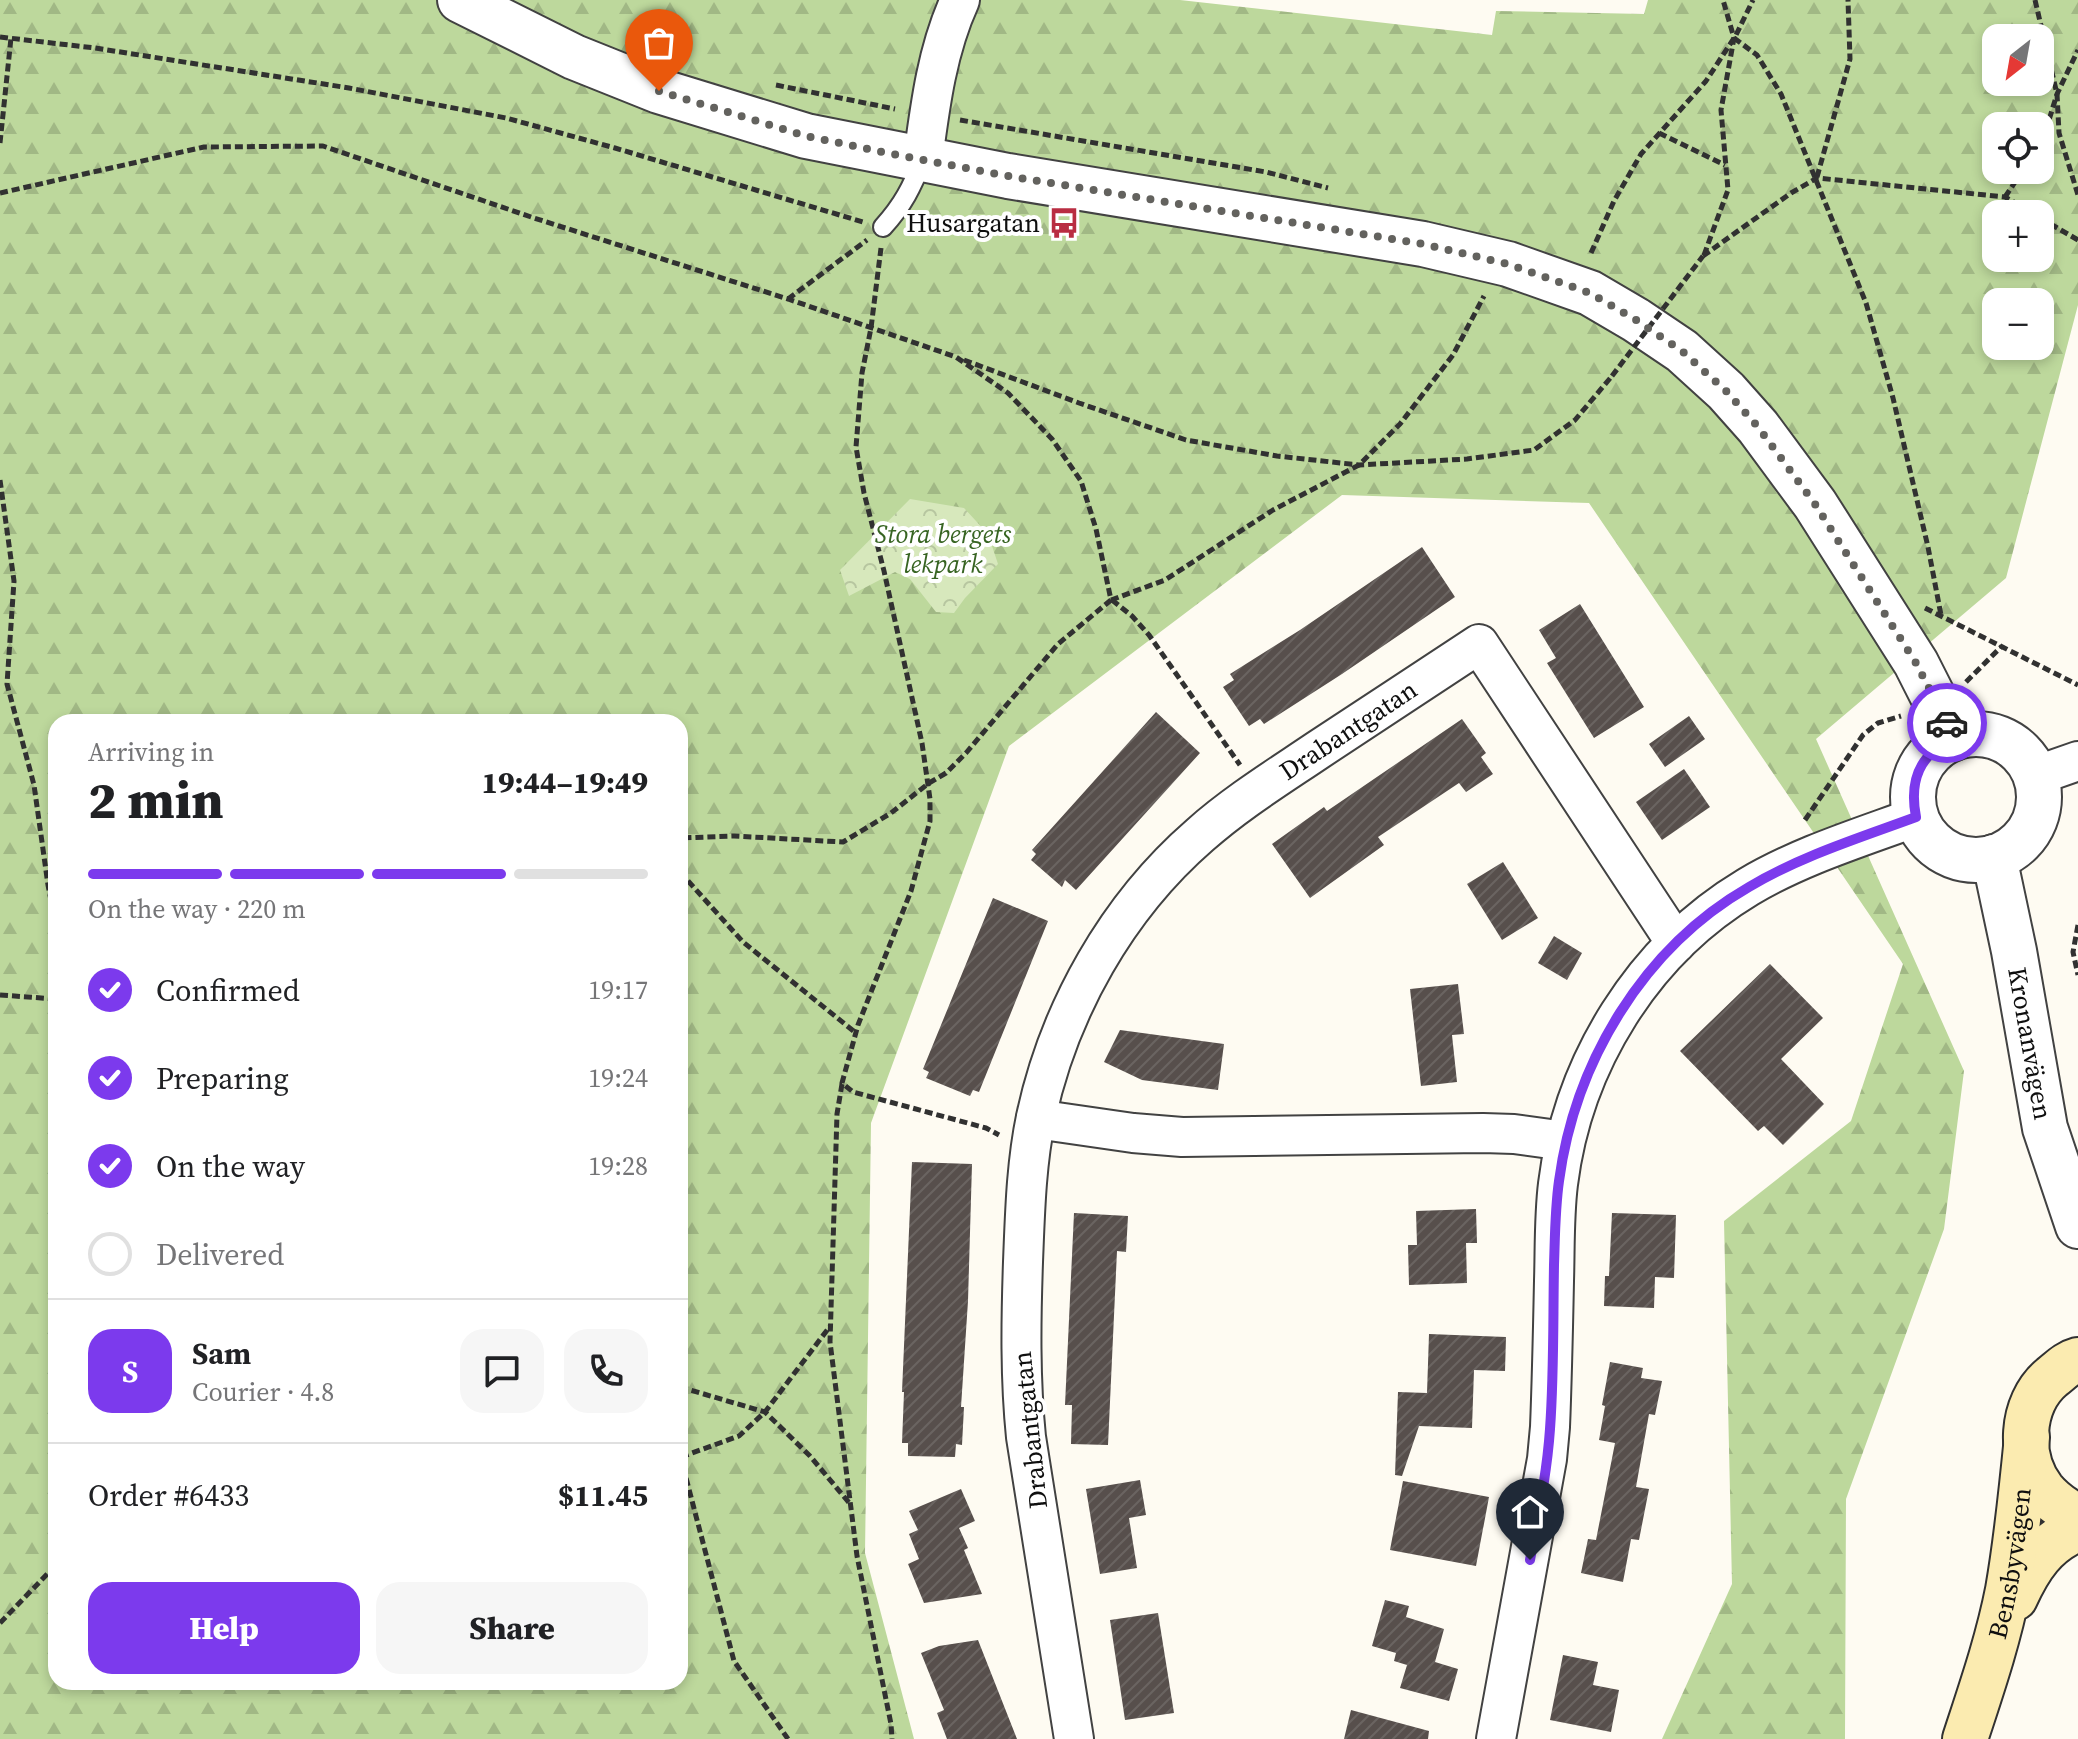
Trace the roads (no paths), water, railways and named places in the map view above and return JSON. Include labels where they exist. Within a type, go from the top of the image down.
[{"type":"main road","name":"Bensbyvägen","points":[[1965,1739],[2007,1591],[2020,1513],[2027,1421],[2047,1381],[2069,1362],[2078,1360]]},
{"type":"main road","points":[[2027,1437],[2026,1451],[2036,1479],[2055,1502],[2078,1517]]},
{"type":"main road","name":"Bensbyvägen","points":[[1982,1686],[2024,1578],[2033,1563],[2049,1545],[2078,1529]]},
{"type":"street","points":[[460,0],[574,57],[659,91],[806,136],[1008,176],[1389,238],[1501,262],[1590,293],[1682,351],[1726,391],[1758,427],[1815,504],[1916,663],[1946,720],[1970,735],[1984,735],[2009,744],[2030,765],[2038,791],[2034,819],[2019,842],[1994,857],[1968,860],[1942,850],[1922,830],[1916,817],[1913,789],[1917,775],[1923,763],[1943,743],[1946,720]]},
{"type":"street","points":[[923,159],[948,25],[960,0]]},
{"type":"street","name":"Drabantgatan","points":[[1074,1739],[1022,1395],[1021,1308],[1027,1181],[1044,1084],[1059,1039],[1081,988],[1108,941],[1137,901],[1172,860],[1216,821],[1256,791],[1479,644],[1676,943]]},
{"type":"street","points":[[2035,776],[2078,761]]},
{"type":"street","points":[[1496,1739],[1547,1459],[1558,1183],[1565,1141],[1582,1086],[1609,1030],[1639,985],[1676,943],[1714,911],[1757,882],[1810,856],[1916,817]]},
{"type":"street","name":"Kronanvägen","points":[[1994,857],[2045,1128],[2078,1226]]},
{"type":"street","points":[[1033,1133],[1133,1133],[1182,1137],[1483,1133],[1565,1141]]},
{"type":"lane","points":[[883,227],[898,212],[910,192],[923,159]]},
{"type":"place","name":"Husargatan","points":[[1064,223]]},
{"type":"park label","name":"Stora bergets lekpark","points":[[943,549]]}]
